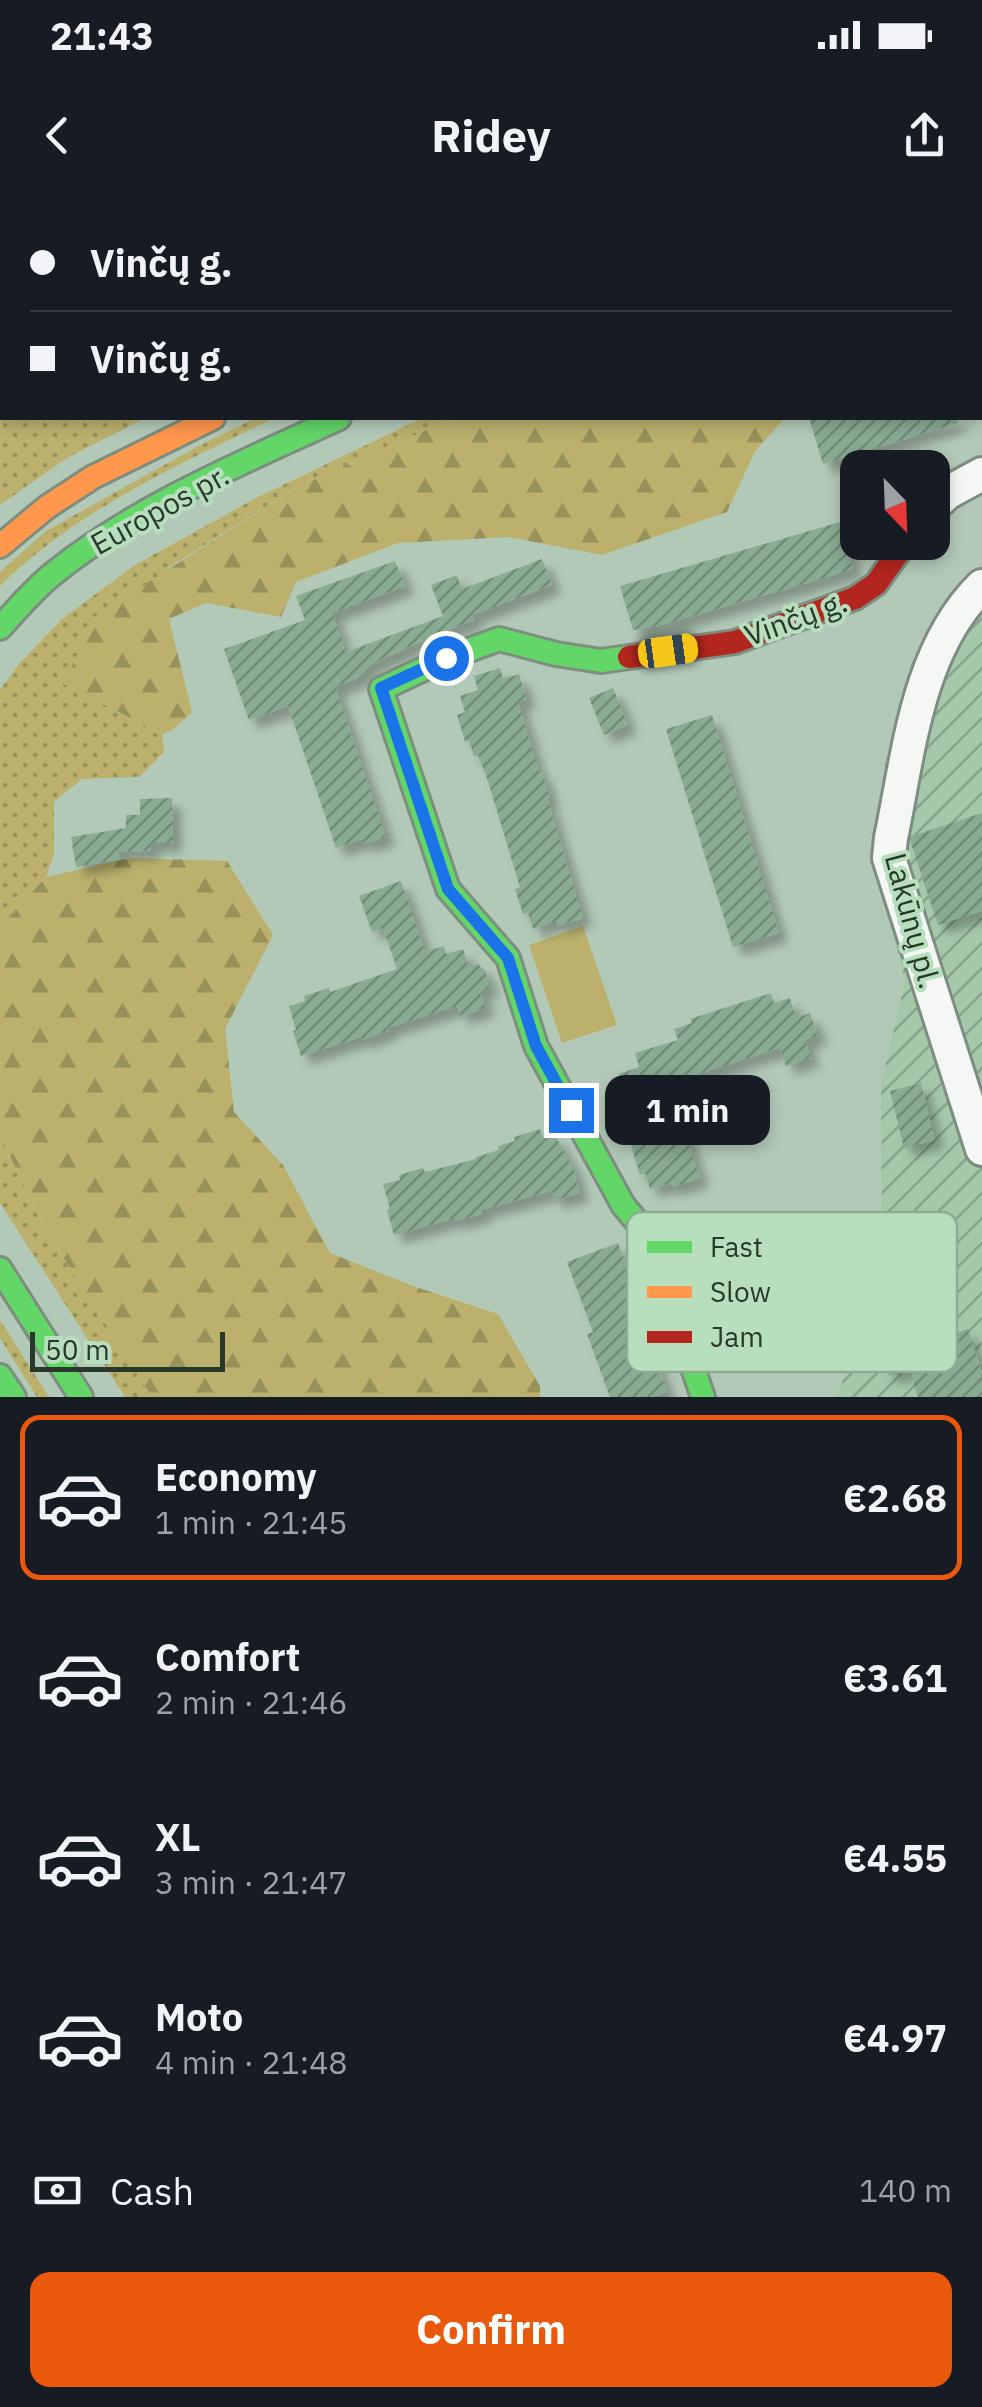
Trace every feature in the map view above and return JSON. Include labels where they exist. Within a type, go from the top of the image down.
[{"type":"street","name":"Europos pr.","points":[[0,546],[93,477],[209,420]]},
{"type":"street","name":"Europos pr.","points":[[0,628],[52,575],[126,524],[335,420]]},
{"type":"street","points":[[950,492],[982,474]]},
{"type":"street","name":"Vinčų g.","points":[[629,1212],[536,1046],[508,958],[448,889],[381,688],[446,658],[499,640],[601,661],[735,642],[855,598],[876,584],[893,560]]},
{"type":"street","name":"Lakūnų pl.","points":[[982,586],[950,623],[932,660],[890,838],[890,858],[982,1149]]},
{"type":"street","points":[[0,1269],[81,1397]]},
{"type":"street","name":"Vinčų g.","points":[[694,1372],[703,1397]]},
{"type":"street","points":[[0,1376],[14,1397]]},
{"type":"shaded area","points":[[982,567],[982,1397],[837,1397],[846,1372],[957,1372],[957,1212],[882,1212],[881,1085],[905,981],[878,871],[885,763],[911,665],[948,593]]},
{"type":"green space","points":[[0,420],[141,420],[67,458],[0,505]]},
{"type":"green space","points":[[252,420],[270,420],[95,512],[0,586],[0,572],[46,531]]},
{"type":"green space","points":[[418,420],[449,420],[295,488],[168,568],[64,684],[162,734],[164,752],[139,777],[82,779],[54,802],[54,853],[46,877],[0,929],[0,690],[62,619],[135,565],[258,497]]},
{"type":"green space","points":[[449,420],[783,420],[755,451],[727,512],[602,555],[508,537],[398,543],[296,582],[281,617],[206,603],[169,619],[192,712],[171,731],[162,734],[64,684],[94,617],[295,488]]},
{"type":"green space","points":[[130,858],[227,861],[273,935],[225,1029],[234,1112],[283,1165],[330,1253],[498,1314],[540,1386],[540,1397],[152,1397],[47,1232],[0,1130],[2,924],[46,877]]},
{"type":"green space","points":[[583,926],[617,1025],[562,1043],[529,945]]},
{"type":"green space","points":[[0,1130],[47,1232],[152,1397],[125,1397],[0,1203]]},
{"type":"green space","points":[[0,1320],[49,1397],[37,1397],[0,1338]]},
{"type":"building","points":[[810,420],[957,420],[958,423],[869,450],[840,450],[840,459],[823,464]]},
{"type":"building","points":[[840,522],[840,560],[851,560],[853,568],[633,630],[620,586]]},
{"type":"building","points":[[542,559],[552,585],[472,615],[474,620],[370,665],[358,678],[335,687],[386,837],[364,844],[362,839],[336,848],[288,706],[249,720],[224,649],[305,620],[296,596],[395,561],[405,586],[332,613],[346,652],[443,616],[431,585],[457,575],[462,589]]},
{"type":"building","points":[[500,668],[503,679],[519,674],[527,700],[518,702],[583,918],[558,926],[557,921],[533,929],[528,913],[523,914],[515,889],[520,887],[487,778],[478,755],[474,756],[469,740],[465,741],[457,715],[465,712],[460,696],[478,690],[474,676]]},
{"type":"building","points":[[613,688],[628,725],[604,735],[589,698]]},
{"type":"building","points":[[712,715],[779,933],[733,947],[666,729]]},
{"type":"building","points":[[172,798],[173,843],[151,843],[151,851],[118,852],[120,859],[76,867],[71,837],[126,828],[126,815],[140,815],[140,799]]},
{"type":"building","points":[[982,813],[982,911],[938,925],[912,836]]},
{"type":"building","points":[[401,881],[425,952],[444,946],[446,954],[463,949],[469,967],[478,964],[485,971],[490,988],[480,991],[486,1008],[460,1016],[457,1006],[362,1040],[361,1037],[301,1056],[289,1006],[305,1001],[304,996],[329,988],[330,992],[397,969],[383,928],[372,932],[359,896]]},
{"type":"building","points":[[771,993],[774,1003],[790,998],[796,1018],[810,1013],[818,1036],[805,1040],[811,1058],[786,1066],[780,1048],[670,1083],[700,1178],[650,1189],[645,1173],[640,1175],[615,1093],[625,1090],[619,1074],[639,1067],[635,1053],[678,1040],[674,1029],[692,1023],[690,1019]]},
{"type":"building","points":[[921,1083],[935,1140],[904,1148],[890,1091]]},
{"type":"building","points":[[540,1129],[543,1138],[555,1135],[577,1175],[580,1193],[554,1200],[552,1191],[481,1210],[482,1214],[394,1235],[383,1184],[423,1168],[425,1172],[476,1159],[515,1141],[514,1137]]},
{"type":"building","points":[[618,1243],[627,1267],[627,1372],[660,1372],[667,1392],[652,1397],[610,1397],[587,1334],[593,1332],[567,1262]]},
{"type":"building","points":[[968,1329],[982,1372],[982,1397],[918,1397],[910,1372],[957,1372],[957,1333]]},
{"type":"traffic: fast","points":[[0,628],[47,579],[121,526],[192,487],[335,420]]},
{"type":"traffic: fast","points":[[629,657],[601,661],[499,639],[381,689],[448,889],[508,958],[536,1046],[629,1212]]},
{"type":"traffic: fast","points":[[0,1269],[81,1397]]},
{"type":"traffic: fast","points":[[694,1372],[703,1397]]},
{"type":"traffic: fast","points":[[0,1376],[14,1397]]},
{"type":"traffic: slow","points":[[0,546],[47,507],[93,477],[209,420]]},
{"type":"traffic: jam","points":[[629,657],[735,642],[855,598],[876,584],[893,560]]},
{"type":"route","points":[[446,658],[381,688],[448,889],[508,958],[536,1046],[571,1110]]}]
